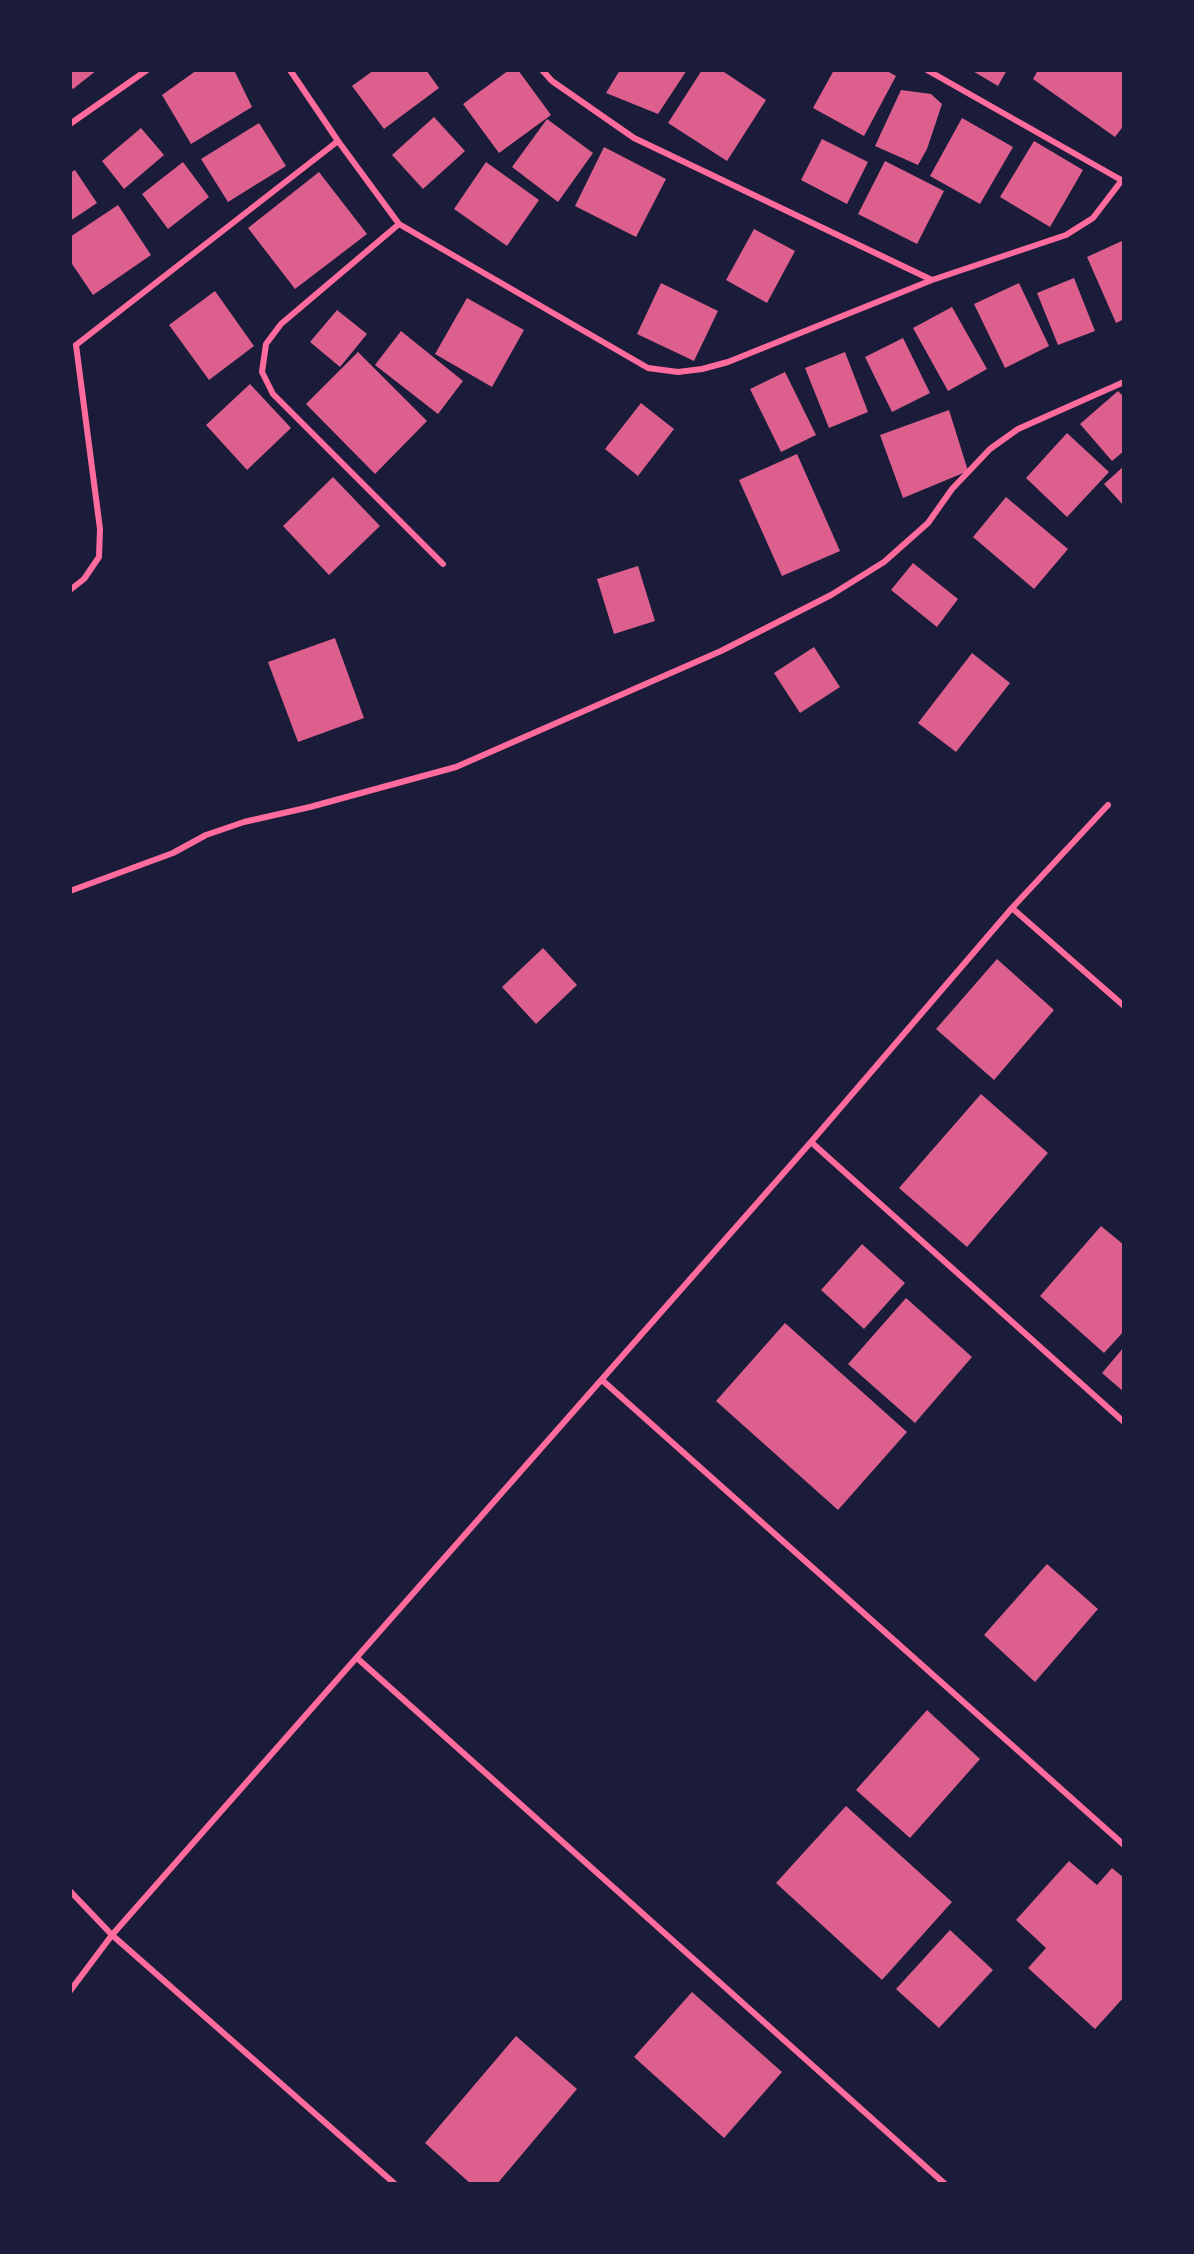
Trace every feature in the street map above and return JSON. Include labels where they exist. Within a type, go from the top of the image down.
[{"type":"street","points":[[70,124],[147,70]]},
{"type":"street","points":[[290,70],[338,141],[399,224],[648,368],[678,372],[728,362],[932,280],[1066,235],[1093,218],[1123,180],[927,70]]},
{"type":"street","points":[[542,70],[552,81],[634,138],[932,280]]},
{"type":"street","points":[[70,590],[84,579],[99,557],[100,529],[73,343],[338,141]]},
{"type":"street","points":[[399,224],[281,324],[267,344],[262,372],[273,394],[443,564]]},
{"type":"street","points":[[70,891],[173,853],[206,836],[244,822],[310,807],[456,767],[721,651],[831,595],[884,562],[928,523],[952,489],[990,449],[1018,429],[1124,382]]},
{"type":"street","points":[[70,1991],[112,1935],[811,1142],[1012,908],[1108,805]]},
{"type":"street","points":[[1012,908],[1124,1006]]},
{"type":"street","points":[[811,1142],[1124,1422]]},
{"type":"street","points":[[602,1380],[1124,1845]]},
{"type":"street","points":[[357,1659],[945,2184]]},
{"type":"street","points":[[70,1891],[112,1935],[395,2184]]},
{"type":"building","points":[[70,70],[97,70],[73,89],[70,86]]},
{"type":"building","points":[[197,70],[234,70],[252,107],[191,144],[162,95]]},
{"type":"building","points":[[374,70],[426,70],[439,88],[384,129],[352,86]]},
{"type":"building","points":[[509,70],[518,70],[551,115],[499,153],[463,104]]},
{"type":"building","points":[[620,70],[687,70],[658,114],[606,93]]},
{"type":"building","points":[[702,70],[721,70],[766,100],[727,161],[668,123]]},
{"type":"building","points":[[834,70],[885,70],[896,76],[864,136],[813,108]]},
{"type":"building","points":[[971,70],[1007,70],[998,86]]},
{"type":"building","points":[[1038,70],[1124,70],[1124,125],[1115,137],[1033,79]]},
{"type":"building","points":[[901,90],[931,94],[942,104],[927,149],[918,165],[875,146]]},
{"type":"building","points":[[434,117],[465,151],[423,189],[392,155]]},
{"type":"building","points":[[962,118],[1013,147],[980,204],[930,176]]},
{"type":"building","points":[[547,119],[593,153],[558,202],[512,167]]},
{"type":"building","points":[[259,123],[286,166],[228,202],[201,159]]},
{"type":"building","points":[[141,128],[164,155],[124,189],[102,161]]},
{"type":"building","points":[[822,139],[868,162],[847,204],[801,180]]},
{"type":"building","points":[[1034,141],[1083,170],[1050,227],[1000,197]]},
{"type":"building","points":[[604,147],[666,179],[636,237],[575,206]]},
{"type":"building","points":[[885,161],[944,191],[917,244],[858,214]]},
{"type":"building","points":[[183,162],[209,197],[168,229],[142,194]]},
{"type":"building","points":[[486,162],[539,200],[507,246],[454,209]]},
{"type":"building","points":[[75,170],[97,203],[70,221],[70,173]]},
{"type":"building","points":[[319,172],[367,234],[295,289],[248,228]]},
{"type":"building","points":[[118,205],[151,255],[93,295],[70,261],[70,237]]},
{"type":"building","points":[[754,229],[795,251],[767,303],[726,280]]},
{"type":"building","points":[[1124,240],[1124,319],[1116,323],[1087,257]]},
{"type":"building","points":[[1074,278],[1095,331],[1058,345],[1037,293]]},
{"type":"building","points":[[661,283],[718,311],[694,361],[637,334]]},
{"type":"building","points":[[1019,283],[1049,346],[1005,368],[974,304]]},
{"type":"building","points":[[215,291],[254,346],[209,380],[169,325]]},
{"type":"building","points":[[467,298],[524,330],[492,387],[435,354]]},
{"type":"building","points":[[952,307],[987,369],[948,391],[913,328]]},
{"type":"building","points":[[337,310],[367,334],[340,367],[310,342]]},
{"type":"building","points":[[401,331],[463,381],[438,414],[375,365]]},
{"type":"building","points":[[903,338],[930,393],[892,412],[865,357]]},
{"type":"building","points":[[358,352],[427,421],[375,474],[306,404]]},
{"type":"building","points":[[845,352],[868,412],[829,428],[805,368]]},
{"type":"building","points":[[785,372],[816,435],[781,452],[750,389]]},
{"type":"building","points":[[250,384],[291,428],[247,470],[206,425]]},
{"type":"building","points":[[1118,391],[1124,397],[1124,451],[1112,461],[1080,424]]},
{"type":"building","points":[[641,403],[674,429],[638,476],[605,449]]},
{"type":"building","points":[[949,410],[968,471],[903,498],[880,435]]},
{"type":"building","points":[[1067,433],[1109,472],[1067,517],[1026,478]]},
{"type":"building","points":[[797,454],[840,551],[782,576],[739,480]]},
{"type":"building","points":[[1124,466],[1124,506],[1104,484]]},
{"type":"building","points":[[333,477],[380,526],[329,575],[283,526]]},
{"type":"building","points":[[1006,497],[1068,549],[1034,589],[973,537]]},
{"type":"building","points":[[913,563],[958,599],[937,627],[891,590]]},
{"type":"building","points":[[638,566],[655,621],[614,634],[597,579]]},
{"type":"building","points":[[335,638],[364,718],[298,742],[268,662]]},
{"type":"building","points":[[814,647],[840,687],[800,713],[774,673]]},
{"type":"building","points":[[972,653],[1010,683],[956,752],[918,723]]},
{"type":"building","points":[[543,948],[577,985],[536,1024],[502,987]]},
{"type":"building","points":[[997,959],[1054,1010],[994,1080],[936,1029]]},
{"type":"building","points":[[981,1094],[1048,1153],[967,1247],[899,1188]]},
{"type":"building","points":[[1101,1226],[1124,1245],[1124,1331],[1104,1353],[1040,1296]]},
{"type":"building","points":[[862,1244],[905,1283],[864,1329],[821,1290]]},
{"type":"building","points":[[906,1298],[972,1357],[915,1423],[848,1364]]},
{"type":"building","points":[[785,1323],[907,1432],[838,1510],[716,1401]]},
{"type":"building","points":[[1124,1347],[1124,1392],[1102,1373]]},
{"type":"building","points":[[1047,1564],[1098,1609],[1035,1682],[984,1635]]},
{"type":"building","points":[[927,1710],[980,1759],[910,1838],[856,1790]]},
{"type":"building","points":[[846,1806],[952,1902],[882,1980],[776,1883]]},
{"type":"building","points":[[1069,1861],[1097,1885],[1112,1868],[1124,1878],[1124,1997],[1095,2029],[1028,1968],[1046,1948],[1016,1920]]},
{"type":"building","points":[[950,1930],[993,1970],[939,2028],[896,1989]]},
{"type":"building","points":[[692,1992],[782,2072],[724,2138],[634,2057]]},
{"type":"building","points":[[516,2036],[577,2089],[497,2184],[471,2184],[425,2143]]}]
